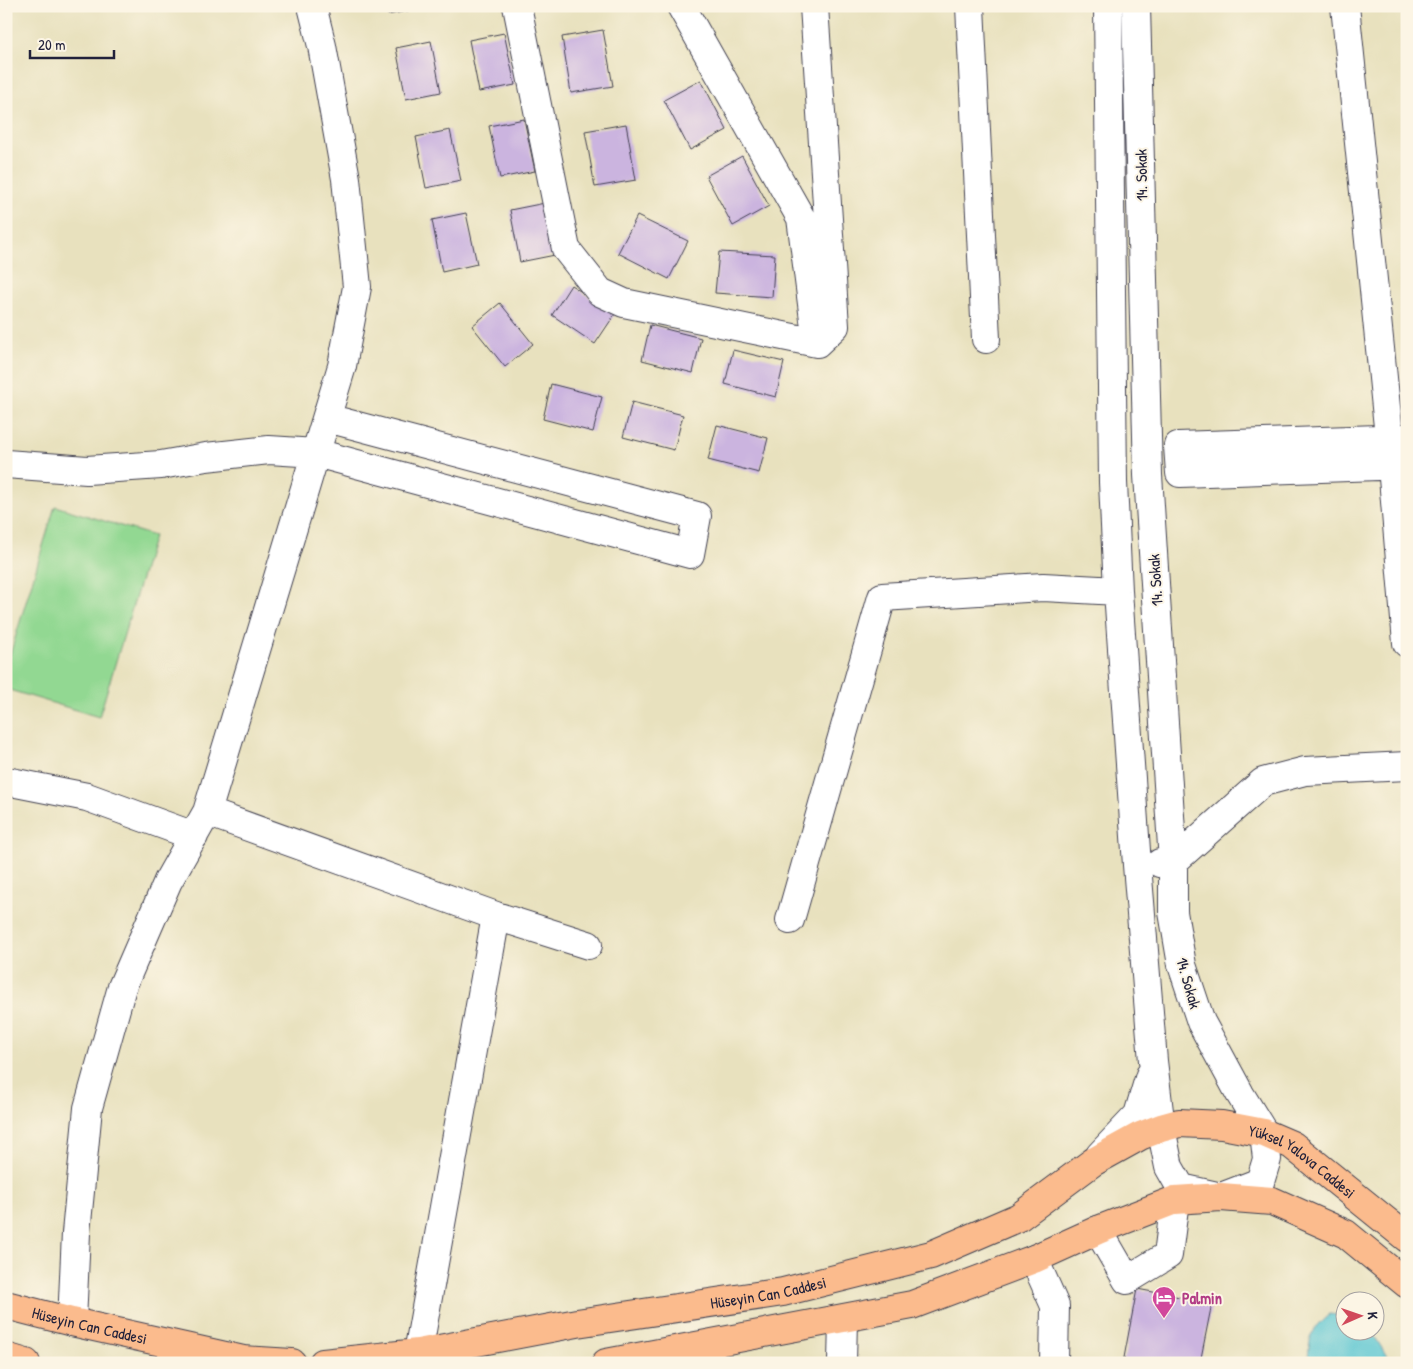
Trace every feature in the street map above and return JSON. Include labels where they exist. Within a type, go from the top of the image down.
[{"type":"main road","name":"Yüksel Yalova Caddesi","points":[[1170,1126],[1222,1125],[1264,1133],[1292,1145],[1407,1238]]},
{"type":"main road","name":"Hüseyin Can Caddesi","points":[[323,1363],[418,1353],[577,1323],[783,1292],[931,1255],[1019,1217],[1093,1162],[1140,1136],[1170,1126]]},
{"type":"main road","points":[[606,1363],[912,1305],[1034,1259],[1098,1230],[1175,1200],[1221,1197],[1272,1202],[1346,1234],[1407,1284]]},
{"type":"main road","name":"Hüseyin Can Caddesi","points":[[6,1305],[72,1322],[243,1360],[292,1363]]},
{"type":"main road","points":[[6,1357],[26,1363]]},
{"type":"street","points":[[72,1322],[76,1232],[88,1108],[122,987],[168,881],[207,812],[342,366],[357,287],[346,179],[322,46],[312,6]]},
{"type":"street","points":[[517,6],[566,249],[600,292],[624,302],[818,343]]},
{"type":"street","points":[[680,6],[802,218],[818,343]]},
{"type":"street","points":[[814,6],[835,326],[818,343]]},
{"type":"street","points":[[970,6],[986,340]]},
{"type":"street","name":"14. Sokak","points":[[1108,6],[1113,482],[1118,591],[1153,1061],[1170,1126]]},
{"type":"street","name":"14. Sokak","points":[[1136,6],[1148,475],[1173,862],[1173,912],[1182,965],[1201,1022],[1240,1094],[1264,1133]]},
{"type":"street","points":[[1345,6],[1398,438],[1407,643]]},
{"type":"street","points":[[6,464],[87,470],[161,465],[206,457],[269,450],[316,453],[690,554],[697,516],[326,418]]},
{"type":"street","points":[[1398,438],[1178,446],[1180,473],[1400,465]]},
{"type":"street","points":[[790,920],[882,597],[1043,587],[1118,591]]},
{"type":"street","points":[[1137,865],[1173,862],[1263,782],[1304,771],[1407,766]]},
{"type":"street","points":[[6,781],[87,797],[194,836]]},
{"type":"street","points":[[207,812],[496,916],[588,945]]},
{"type":"street","points":[[418,1353],[496,916]]},
{"type":"street","points":[[1093,1162],[1138,1115],[1153,1061]]},
{"type":"street","points":[[1170,1126],[1169,1167],[1182,1188],[1221,1197],[1260,1182],[1267,1160],[1264,1133]]},
{"type":"street","points":[[1098,1230],[1127,1280],[1168,1255],[1175,1200]]},
{"type":"street","points":[[1034,1259],[1055,1306],[1054,1363]]},
{"type":"street","points":[[842,1363],[843,1319]]},
{"type":"green space","points":[[55,506],[154,536],[99,717],[6,689],[6,668]]},
{"type":"water","points":[[1330,1314],[1336,1315],[1336,1342],[1378,1342],[1391,1363],[1308,1363],[1310,1341],[1318,1325]]},
{"type":"building","points":[[386,6],[426,6],[426,7],[388,15]]},
{"type":"building","points":[[603,30],[613,86],[571,93],[562,37]]},
{"type":"building","points":[[504,33],[515,85],[479,92],[469,40]]},
{"type":"building","points":[[431,41],[441,92],[406,99],[396,48]]},
{"type":"building","points":[[701,80],[727,130],[690,150],[664,100]]},
{"type":"building","points":[[524,119],[535,171],[500,178],[489,126]]},
{"type":"building","points":[[626,124],[636,180],[595,187],[585,131]]},
{"type":"building","points":[[450,130],[461,181],[426,188],[416,137]]},
{"type":"building","points":[[742,156],[769,206],[733,226],[706,176]]},
{"type":"building","points":[[545,203],[555,255],[520,262],[510,210]]},
{"type":"building","points":[[466,213],[477,264],[442,272],[432,220]]},
{"type":"building","points":[[637,216],[688,241],[669,279],[618,253]]},
{"type":"building","points":[[719,252],[775,255],[772,297],[715,293]]},
{"type":"building","points":[[571,285],[615,314],[595,344],[552,315]]},
{"type":"building","points":[[500,303],[533,344],[505,367],[472,326]]},
{"type":"building","points":[[650,325],[701,338],[693,373],[642,360]]},
{"type":"building","points":[[733,350],[784,362],[776,397],[725,384]]},
{"type":"building","points":[[551,384],[602,397],[593,432],[543,419]]},
{"type":"building","points":[[632,402],[683,415],[674,450],[623,437]]},
{"type":"building","points":[[717,425],[768,438],[759,473],[708,460]]},
{"type":"building","points":[[1137,1289],[1212,1303],[1200,1363],[1123,1363]]},
{"type":"place","name":"Palmin","points":[[1164,1319]]}]
